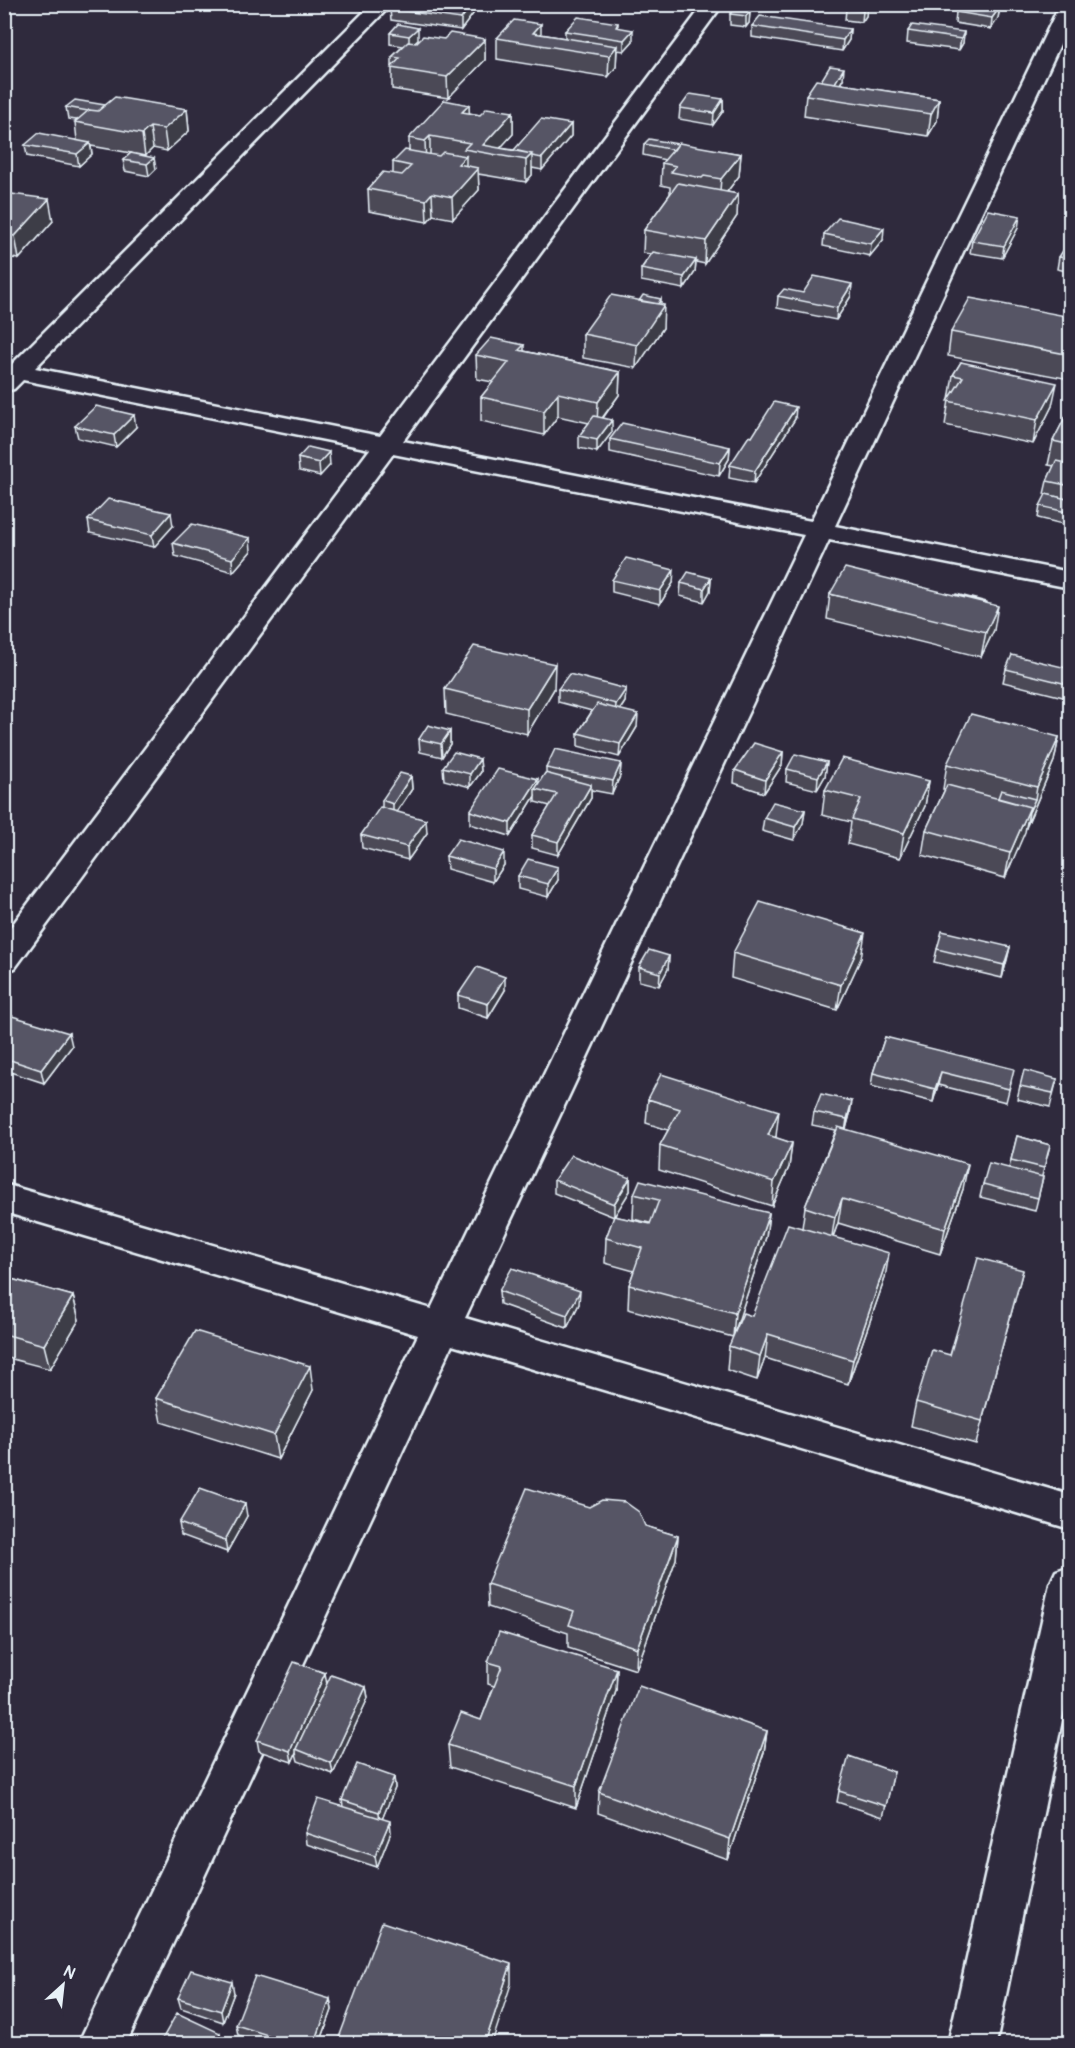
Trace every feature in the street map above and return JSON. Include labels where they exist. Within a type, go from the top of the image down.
[{"type":"street","points":[[11,379],[383,4]]},
{"type":"street","points":[[4,960],[714,4]]},
{"type":"street","points":[[101,2043],[1070,4]]},
{"type":"street","points":[[11,379],[387,445],[1071,580]]},
{"type":"street","points":[[4,1198],[1071,1512]]},
{"type":"street","points":[[972,2043],[1071,1584]]},
{"type":"building","points":[[395,4],[472,4],[461,19],[390,9]]},
{"type":"building","points":[[849,4],[867,5],[863,11],[846,9]]},
{"type":"building","points":[[962,4],[986,4],[1000,7],[992,18],[956,12]]},
{"type":"building","points":[[733,10],[750,12],[746,16],[730,14]]},
{"type":"building","points":[[760,16],[850,29],[843,40],[752,26]]},
{"type":"building","points":[[578,17],[618,23],[616,27],[633,30],[624,40],[565,31]]},
{"type":"building","points":[[514,20],[541,24],[533,33],[617,46],[609,56],[497,38]]},
{"type":"building","points":[[398,24],[418,28],[409,36],[390,33]]},
{"type":"building","points":[[912,25],[964,32],[961,39],[908,31]]},
{"type":"building","points":[[450,33],[485,39],[447,77],[391,68],[400,58],[392,57],[408,42],[416,43],[423,36],[444,39]]},
{"type":"building","points":[[830,66],[844,68],[835,83],[821,81]]},
{"type":"building","points":[[816,80],[939,99],[931,114],[806,95]]},
{"type":"building","points":[[690,94],[723,99],[714,113],[680,108]]},
{"type":"building","points":[[115,97],[187,109],[164,129],[150,127],[142,134],[75,122],[89,110],[98,111]]},
{"type":"building","points":[[75,100],[105,105],[98,111],[66,107]]},
{"type":"building","points":[[444,100],[469,105],[462,112],[480,115],[487,108],[513,112],[483,145],[532,154],[526,160],[464,149],[470,143],[430,136],[425,141],[409,138]]},
{"type":"building","points":[[541,119],[571,124],[542,158],[514,150]]},
{"type":"building","points":[[39,133],[90,143],[77,154],[25,145]]},
{"type":"building","points":[[649,139],[678,144],[674,150],[644,144]]},
{"type":"building","points":[[679,143],[741,154],[721,179],[704,176],[702,178],[671,172],[676,166],[662,163]]},
{"type":"building","points":[[405,150],[439,156],[443,152],[466,156],[458,164],[478,168],[452,197],[432,193],[426,200],[368,189],[383,172],[402,175],[411,166],[393,162]]},
{"type":"building","points":[[131,153],[154,158],[147,164],[123,160]]},
{"type":"building","points":[[678,183],[738,194],[706,241],[644,230]]},
{"type":"building","points":[[4,193],[49,199],[15,236],[4,235]]},
{"type":"building","points":[[988,210],[1020,216],[1004,246],[972,241]]},
{"type":"building","points":[[838,218],[884,228],[871,244],[824,234]]},
{"type":"building","points":[[1064,249],[1071,250],[1071,259],[1059,257]]},
{"type":"building","points":[[653,252],[696,260],[684,277],[641,269]]},
{"type":"building","points":[[814,276],[852,284],[837,308],[778,296],[784,289],[803,293]]},
{"type":"building","points":[[611,295],[664,305],[637,345],[583,334]]},
{"type":"building","points":[[643,295],[661,299],[658,304],[639,301]]},
{"type":"building","points":[[970,298],[1071,317],[1071,355],[951,332]]},
{"type":"building","points":[[491,338],[524,345],[519,350],[620,372],[598,402],[558,393],[544,411],[481,397],[509,362],[476,355]]},
{"type":"building","points":[[961,362],[1057,383],[1037,420],[948,401],[963,377],[953,375]]},
{"type":"building","points":[[774,402],[796,407],[755,471],[730,465],[749,436],[752,437]]},
{"type":"building","points":[[96,406],[134,415],[114,435],[75,426]]},
{"type":"building","points":[[1071,406],[1071,445],[1053,441]]},
{"type":"building","points":[[594,416],[612,420],[597,440],[579,436]]},
{"type":"building","points":[[622,423],[730,447],[720,463],[610,439]]},
{"type":"building","points":[[308,447],[329,452],[319,463],[298,458]]},
{"type":"building","points":[[1056,461],[1071,464],[1071,486],[1047,481]]},
{"type":"building","points":[[1046,494],[1071,500],[1071,513],[1040,506]]},
{"type":"building","points":[[108,499],[171,513],[152,535],[88,520]]},
{"type":"building","points":[[192,524],[250,538],[232,559],[173,543]]},
{"type":"building","points":[[626,558],[674,570],[660,591],[612,580]]},
{"type":"building","points":[[845,568],[998,606],[986,632],[830,594]]},
{"type":"building","points":[[688,572],[711,578],[704,589],[681,583]]},
{"type":"building","points":[[955,595],[987,602],[987,603]]},
{"type":"building","points":[[474,646],[555,664],[527,709],[445,689]]},
{"type":"building","points":[[1012,655],[1071,669],[1071,685],[1006,669]]},
{"type":"building","points":[[569,674],[626,689],[616,704],[558,689]]},
{"type":"building","points":[[597,704],[638,714],[620,744],[578,733]]},
{"type":"building","points":[[971,714],[1059,737],[1037,787],[947,764]]},
{"type":"building","points":[[428,725],[450,731],[441,744],[419,739]]},
{"type":"building","points":[[754,743],[783,752],[765,780],[735,770]]},
{"type":"building","points":[[555,749],[621,763],[613,781],[546,768]]},
{"type":"building","points":[[454,752],[480,759],[470,774],[443,767]]},
{"type":"building","points":[[795,754],[827,762],[818,777],[787,769]]},
{"type":"building","points":[[842,758],[929,781],[904,833],[852,819],[861,799],[825,790]]},
{"type":"building","points":[[498,769],[538,779],[510,823],[470,811]]},
{"type":"building","points":[[400,773],[411,776],[393,804],[382,800]]},
{"type":"building","points":[[545,773],[591,785],[558,842],[532,835],[557,794],[535,789]]},
{"type":"building","points":[[947,785],[1030,807],[1010,853],[926,830]]},
{"type":"building","points":[[1001,790],[1035,799],[1029,812],[1030,807],[998,798]]},
{"type":"building","points":[[773,802],[805,810],[795,827],[764,818]]},
{"type":"building","points":[[380,807],[426,820],[407,847],[361,835]]},
{"type":"building","points":[[458,839],[504,852],[493,869],[446,856]]},
{"type":"building","points":[[528,859],[558,867],[548,884],[518,876]]},
{"type":"building","points":[[760,902],[865,933],[841,985],[733,953]]},
{"type":"building","points":[[942,931],[1010,947],[1004,965],[937,949]]},
{"type":"building","points":[[649,950],[669,956],[660,973],[639,967]]},
{"type":"building","points":[[477,967],[505,977],[488,1004],[458,995]]},
{"type":"building","points":[[12,1016],[69,1033],[41,1070],[4,1058],[4,1026]]},
{"type":"building","points":[[885,1037],[1014,1069],[1009,1089],[941,1072],[935,1089],[873,1073]]},
{"type":"building","points":[[1024,1070],[1057,1079],[1053,1093],[1020,1086]]},
{"type":"building","points":[[661,1074],[779,1111],[768,1135],[792,1143],[774,1182],[660,1145],[680,1109],[648,1099]]},
{"type":"building","points":[[821,1094],[852,1101],[847,1119],[814,1112]]},
{"type":"building","points":[[838,1127],[968,1164],[945,1229],[842,1199],[835,1217],[805,1207]]},
{"type":"building","points":[[1017,1136],[1050,1145],[1044,1168],[1011,1160]]},
{"type":"building","points":[[571,1155],[630,1178],[614,1204],[554,1180]]},
{"type":"building","points":[[989,1163],[1043,1177],[1038,1198],[983,1184]]},
{"type":"building","points":[[640,1180],[769,1213],[735,1313],[629,1285],[642,1248],[606,1238],[614,1216],[650,1224],[659,1200],[634,1194]]},
{"type":"building","points":[[788,1224],[889,1253],[853,1360],[768,1334],[760,1356],[729,1346],[743,1313],[752,1316]]},
{"type":"building","points":[[978,1258],[1023,1270],[982,1421],[916,1402],[932,1350],[950,1355]]},
{"type":"building","points":[[512,1268],[580,1291],[567,1315],[499,1291]]},
{"type":"building","points":[[4,1277],[73,1296],[44,1345],[4,1334]]},
{"type":"building","points":[[195,1331],[310,1366],[274,1435],[156,1398]]},
{"type":"building","points":[[200,1488],[245,1504],[225,1540],[179,1523]]},
{"type":"building","points":[[527,1488],[589,1507],[602,1500],[625,1502],[639,1512],[645,1526],[678,1536],[637,1648],[569,1625],[574,1611],[487,1584]]},
{"type":"building","points":[[499,1632],[617,1669],[576,1786],[448,1745],[461,1713],[481,1720],[502,1666],[488,1662]]},
{"type":"building","points":[[294,1662],[325,1673],[290,1751],[257,1740]]},
{"type":"building","points":[[331,1675],[366,1687],[331,1763],[296,1749]]},
{"type":"building","points":[[639,1686],[767,1731],[730,1839],[599,1792]]},
{"type":"building","points":[[849,1756],[894,1772],[886,1806],[839,1791]]},
{"type":"building","points":[[357,1764],[394,1777],[379,1812],[342,1800]]},
{"type":"building","points":[[318,1799],[390,1821],[375,1856],[305,1833]]},
{"type":"building","points":[[382,1922],[511,1964],[485,2043],[337,2043]]},
{"type":"building","points":[[191,1970],[232,1982],[221,2011],[178,1998]]},
{"type":"building","points":[[255,1976],[330,1999],[315,2043],[293,2043],[236,2025]]},
{"type":"building","points":[[177,2013],[220,2033],[215,2043],[160,2043]]}]
